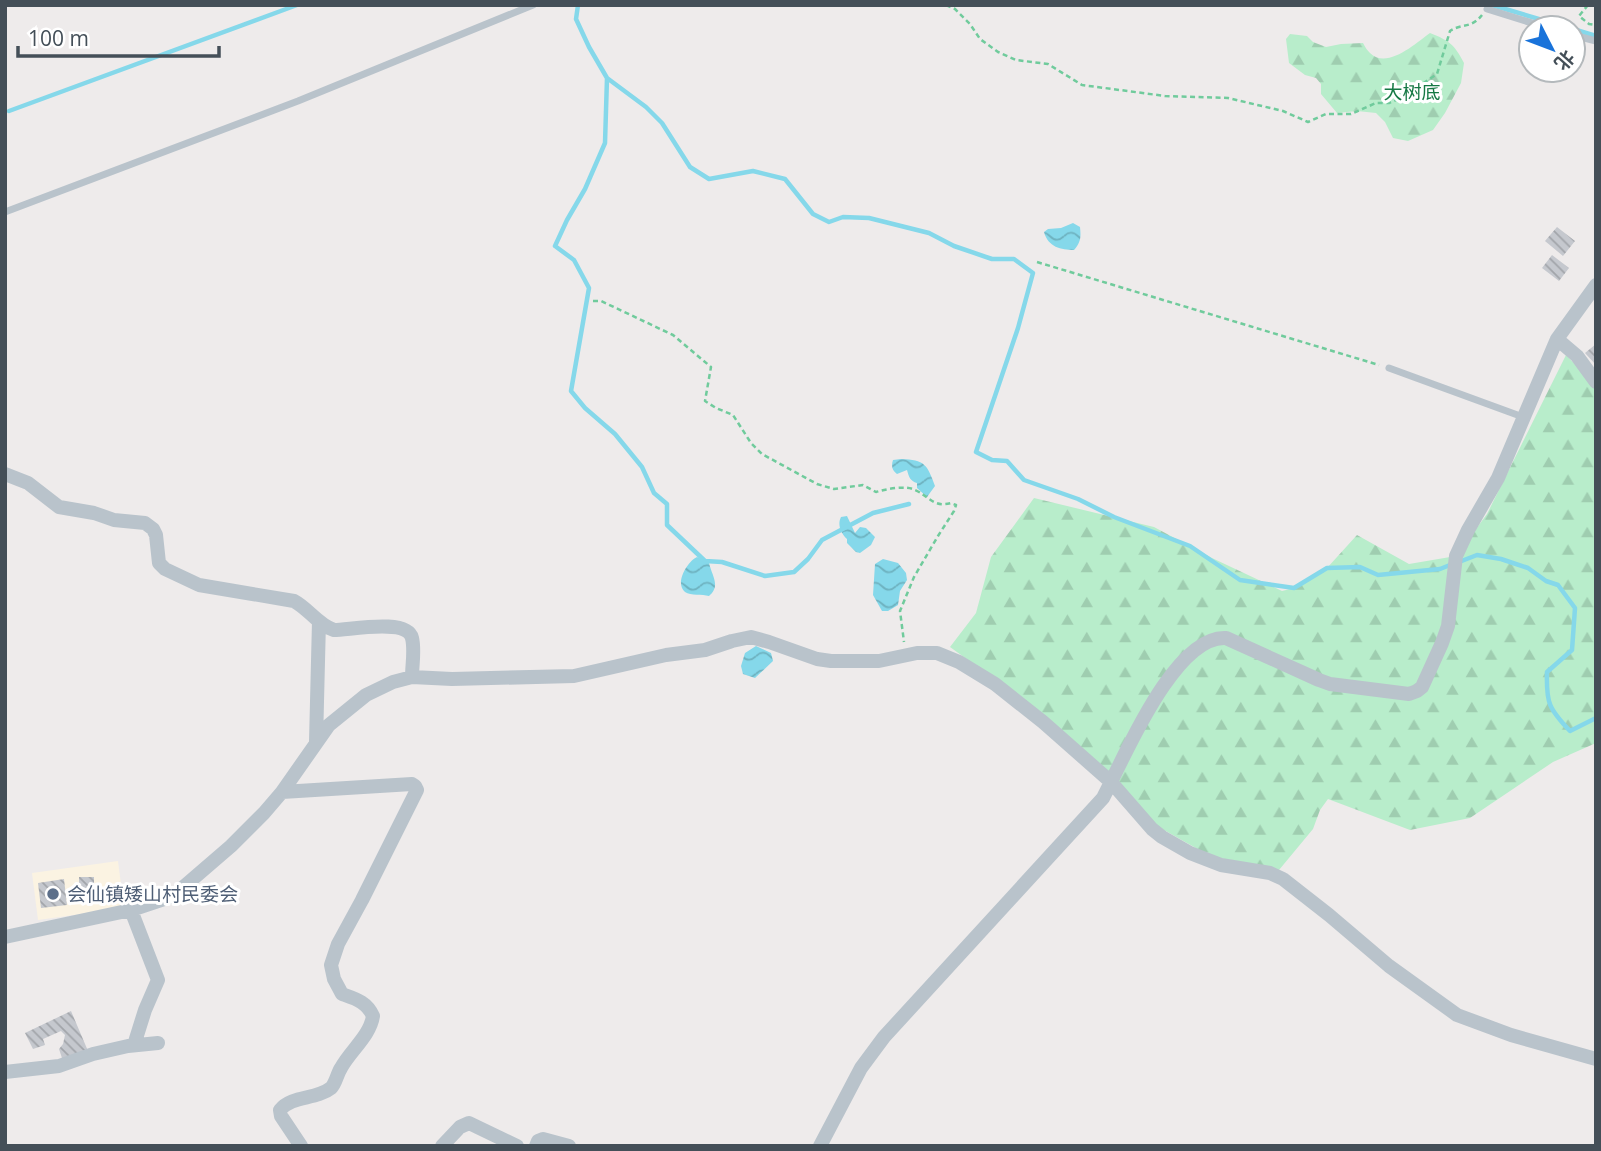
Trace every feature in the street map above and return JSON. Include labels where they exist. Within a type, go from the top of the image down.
[{"type":"street","points":[[820,1146],[861,1068],[884,1037],[1103,798],[1164,686],[1188,656],[1205,643],[1226,638],[1330,684],[1413,693],[1423,687],[1448,626],[1456,556],[1498,478],[1558,339],[1596,285]]},
{"type":"street","points":[[1558,339],[1577,356],[1596,382]]},
{"type":"street","points":[[5,474],[28,483],[60,507],[94,513],[114,520],[145,523],[156,535],[159,563],[165,569],[199,584],[295,601],[326,628],[334,631],[398,627],[406,631],[412,639],[412,677]]},
{"type":"street","points":[[316,742],[319,621]]},
{"type":"street","points":[[5,937],[131,910],[176,894],[231,846],[282,792],[329,725],[366,695],[393,682],[412,677],[452,679],[574,676],[666,655],[705,650],[751,637],[817,659],[879,660],[928,652],[944,655],[995,684],[1043,722],[1111,782],[1162,837],[1190,853],[1221,865],[1270,873],[1283,879],[1389,967],[1457,1015],[1511,1035],[1596,1059]]},
{"type":"street","points":[[282,792],[412,784],[417,789],[338,944],[332,961],[334,979],[342,994],[365,1003],[373,1016],[371,1026],[341,1067],[335,1083],[330,1088],[287,1103],[280,1111],[301,1146]]},
{"type":"street","points":[[131,910],[158,980],[134,1045]]},
{"type":"street","points":[[5,1072],[59,1066],[93,1054],[158,1043]]},
{"type":"street","points":[[442,1146],[467,1123],[517,1146]]},
{"type":"street","points":[[536,1146],[538,1141],[543,1139],[569,1146]]},
{"type":"lane","points":[[5,212],[285,106],[533,5]]},
{"type":"lane","points":[[1487,10],[1517,19]]},
{"type":"lane","points":[[1389,368],[1524,417]]},
{"type":"path","points":[[946,5],[955,9],[980,39],[998,52],[1016,60],[1048,64],[1083,85],[1165,96],[1228,98],[1283,111],[1308,122],[1325,114],[1351,114],[1376,103],[1389,103],[1401,98],[1437,74],[1450,31],[1455,27],[1477,22],[1487,10]]},
{"type":"path","points":[[1588,5],[1579,16],[1596,26]]},
{"type":"path","points":[[1037,262],[1389,368]]},
{"type":"path","points":[[593,301],[601,301],[673,335],[711,368],[705,401],[733,415],[751,443],[762,454],[817,484],[834,489],[863,485],[877,492],[888,488],[914,489],[929,500],[943,505],[956,505],[914,577],[900,611],[905,656]]},
{"type":"shaded area","points":[[118,861],[124,908],[38,920],[32,873]]},
{"type":"green space","name":"大树底","points":[[1430,33],[1451,44],[1464,63],[1461,83],[1433,130],[1408,141],[1393,138],[1385,122],[1376,113],[1337,113],[1321,94],[1321,84],[1316,78],[1305,75],[1289,63],[1286,39],[1290,34],[1307,36],[1313,42],[1326,47],[1363,43],[1370,53],[1385,58],[1401,53]]},
{"type":"green space","points":[[1566,355],[1596,386],[1596,743],[1553,762],[1470,818],[1410,830],[1328,799],[1320,810],[1313,829],[1279,870],[1210,856],[1155,825],[1012,692],[950,647],[976,613],[991,557],[1034,498],[1154,527],[1282,591],[1294,588],[1327,568],[1357,535],[1409,564],[1456,556],[1487,514]]},
{"type":"water","points":[[1073,223],[1080,227],[1079,242],[1074,250],[1056,247],[1046,237],[1044,232],[1048,229]]},
{"type":"water","points":[[893,460],[920,462],[927,468],[935,486],[927,497],[917,488],[917,483],[910,478],[907,470],[897,474],[894,471]]},
{"type":"water","points":[[847,516],[855,533],[860,527],[866,528],[875,537],[871,545],[860,553],[847,543],[840,529],[841,517]]},
{"type":"water","points":[[697,557],[709,563],[715,585],[709,596],[687,593],[682,588],[684,573]]},
{"type":"water","points":[[883,559],[898,563],[906,573],[907,580],[900,591],[898,605],[888,611],[882,611],[873,595],[875,564]]},
{"type":"water","points":[[756,646],[771,653],[773,661],[755,678],[743,674],[741,666],[745,653]]},
{"type":"building","points":[[1557,227],[1575,241],[1563,256],[1545,241]]},
{"type":"building","points":[[1552,255],[1569,268],[1559,281],[1542,268]]},
{"type":"building","points":[[1596,344],[1596,365],[1585,353]]},
{"type":"building","points":[[79,877],[94,877],[94,900],[79,901]]},
{"type":"building","name":"会仙镇矮山村民委会","points":[[64,879],[67,905],[41,908],[38,883]]},
{"type":"building","points":[[71,1011],[88,1051],[63,1061],[59,1049],[65,1035],[61,1031],[43,1039],[45,1045],[33,1049],[25,1033]]},
{"type":"waterway","points":[[9,111],[297,5]]},
{"type":"waterway","points":[[578,5],[576,19],[607,78],[605,143],[555,246],[574,260],[589,288],[571,391],[585,408],[615,434],[642,467],[654,493],[667,504],[667,525],[705,561],[722,562],[765,576],[794,572],[822,540],[873,513],[909,504]]},
{"type":"waterway","points":[[1492,5],[1522,14]]},
{"type":"waterway","points":[[1587,33],[1596,36]]},
{"type":"waterway","points":[[607,78],[646,107],[662,123],[690,167],[709,179],[753,171],[785,179],[813,214],[829,222],[843,217],[869,218],[929,233],[954,246],[992,259],[1014,259],[1033,273],[1018,328],[976,452],[992,460],[1007,461],[1024,480],[1078,499],[1114,517],[1190,546],[1240,580],[1294,588],[1327,568],[1360,567],[1378,575],[1440,569],[1450,565]]},
{"type":"waterway","points":[[1459,562],[1477,555],[1501,559],[1528,568],[1546,581],[1558,585],[1575,608],[1572,650],[1547,672],[1548,698],[1553,711],[1570,731],[1596,718]]},
{"type":"place","name":"会仙镇矮山村民委会","points":[[53,894]]}]
